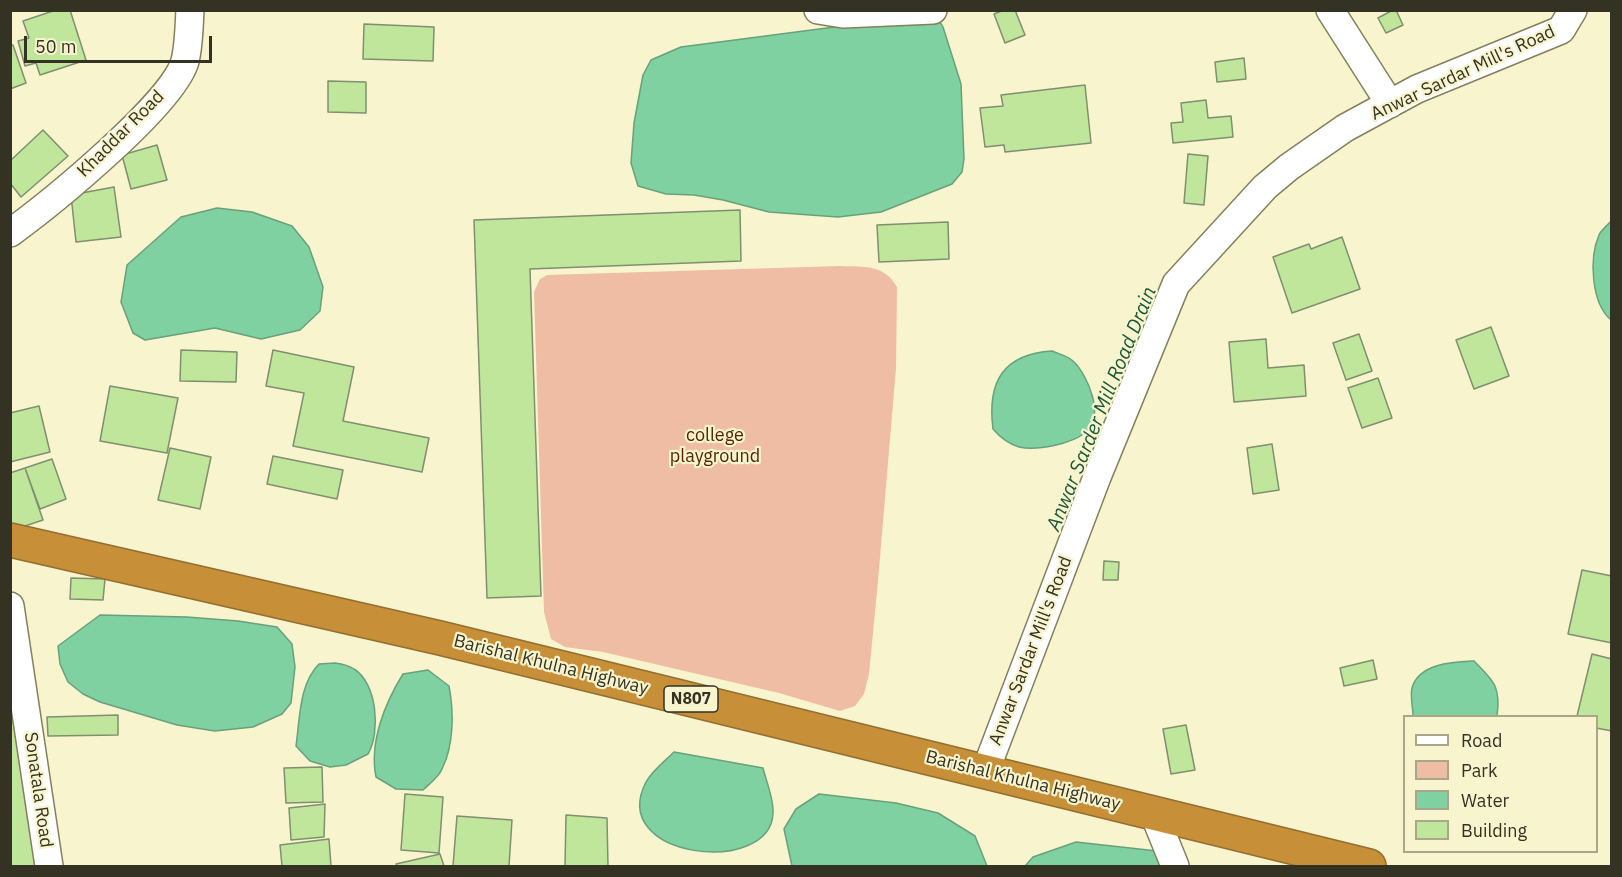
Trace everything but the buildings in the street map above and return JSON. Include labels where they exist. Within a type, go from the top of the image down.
[{"type":"highway","name":"Barishal Khulna Highway","points":[[10,540],[440,638],[1369,867]]},
{"type":"street","name":"Khaddar Road","points":[[10,233],[103,157],[164,96],[185,62],[190,10]]},
{"type":"street","points":[[818,10],[843,14],[933,10]]},
{"type":"street","points":[[1330,10],[1390,104]]},
{"type":"street","name":"Anwar Sardar Mill's Road","points":[[985,772],[1097,477],[1176,284],[1265,187],[1289,167],[1345,128],[1417,89],[1560,30],[1573,10]]},
{"type":"street","name":"Sonatala Road","points":[[10,606],[49,867]]},
{"type":"street","points":[[1154,814],[1175,867]]},
{"type":"green space","name":"college playground","points":[[840,266],[873,268],[886,274],[897,287],[896,368],[869,674],[864,694],[855,706],[840,711],[779,693],[603,652],[565,647],[551,639],[544,612],[534,292],[540,279],[547,275]]},
{"type":"water","points":[[919,16],[939,20],[961,84],[964,159],[962,172],[952,184],[881,212],[838,217],[769,212],[723,200],[694,195],[666,194],[638,186],[631,163],[634,123],[643,75],[651,60],[681,47]]},
{"type":"water","points":[[217,208],[252,212],[292,226],[309,247],[323,287],[320,311],[300,330],[261,339],[215,328],[145,340],[133,333],[121,302],[127,265],[181,217]]},
{"type":"water","points":[[1611,221],[1611,320],[1599,303],[1593,268],[1599,235]]},
{"type":"water","points":[[1052,351],[1071,359],[1079,367],[1089,385],[1094,406],[1092,425],[1080,436],[1054,446],[1026,448],[1015,446],[993,429],[993,397],[996,384],[1010,365],[1021,358]]},
{"type":"water","points":[[100,615],[187,617],[277,627],[292,644],[295,667],[291,703],[282,714],[253,727],[215,731],[177,725],[100,702],[83,694],[68,682],[60,664],[58,646]]},
{"type":"water","points":[[1474,661],[1487,674],[1497,691],[1497,715],[1413,715],[1411,698],[1416,680],[1429,669],[1457,662]]},
{"type":"water","points":[[335,663],[354,669],[368,685],[374,708],[375,733],[368,754],[346,765],[330,767],[310,761],[296,746],[304,691],[312,672],[319,664]]},
{"type":"water","points":[[428,670],[449,686],[452,717],[449,750],[441,772],[423,790],[396,789],[376,777],[375,750],[380,723],[390,697],[403,674]]},
{"type":"water","points":[[674,752],[763,768],[773,808],[765,833],[747,846],[721,852],[694,850],[668,843],[649,828],[640,808],[646,782]]},
{"type":"water","points":[[819,794],[896,803],[938,813],[975,836],[987,866],[792,866],[784,829],[796,809]]},
{"type":"water","points":[[1076,842],[1157,851],[1182,866],[1025,866],[1033,857]]},
{"type":"water label","name":"Anwar Sarder Mill Road Drain","points":[[1102,409]]}]
